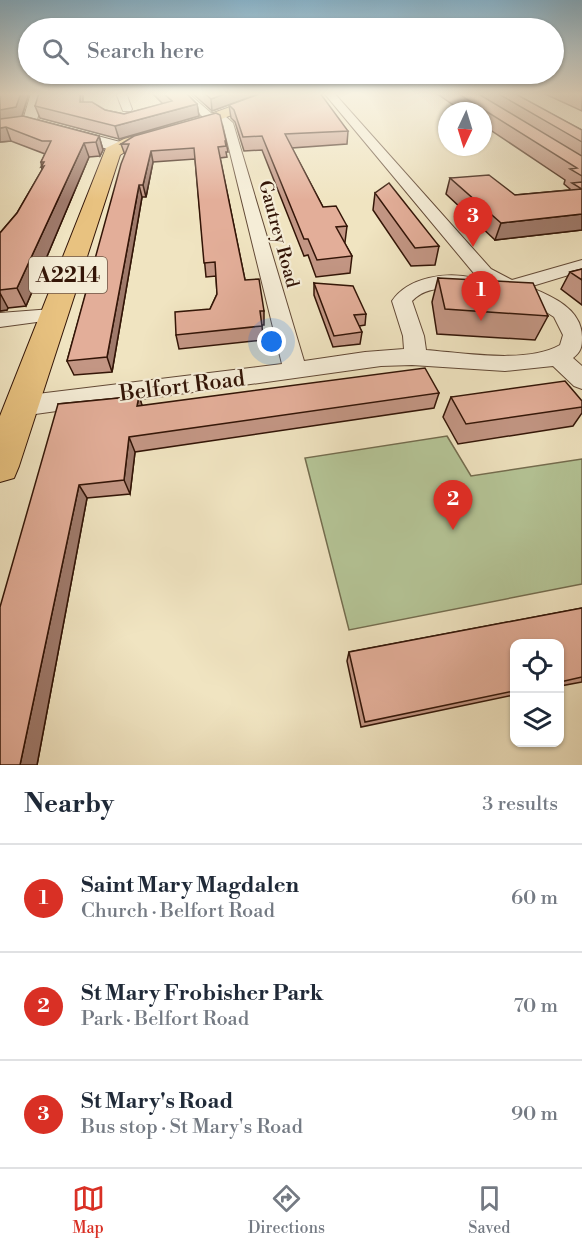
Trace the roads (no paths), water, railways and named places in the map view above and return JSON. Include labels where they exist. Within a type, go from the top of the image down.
[{"type":"main road","points":[[45,129],[118,147],[177,129]]},
{"type":"main road","name":"A2214","points":[[0,466],[112,152],[118,147]]},
{"type":"street","name":"Gautrey Road","points":[[230,129],[295,370]]},
{"type":"street","points":[[355,129],[464,247],[478,267],[502,282],[541,299],[570,324],[574,334],[574,344],[570,351],[559,358],[582,381]]},
{"type":"street","points":[[414,357],[417,346],[402,301],[405,295],[422,287],[502,282],[582,265]]},
{"type":"street","points":[[0,320],[52,315]]},
{"type":"street","name":"Belfort Road","points":[[21,406],[393,357],[498,363],[559,358]]},
{"type":"place","name":"St Mary's Road","points":[[473,247]]},
{"type":"place","name":"Saint Mary Magdalen","points":[[481,321]]},
{"type":"place","name":"St Mary Frobisher Park","points":[[453,530]]}]
